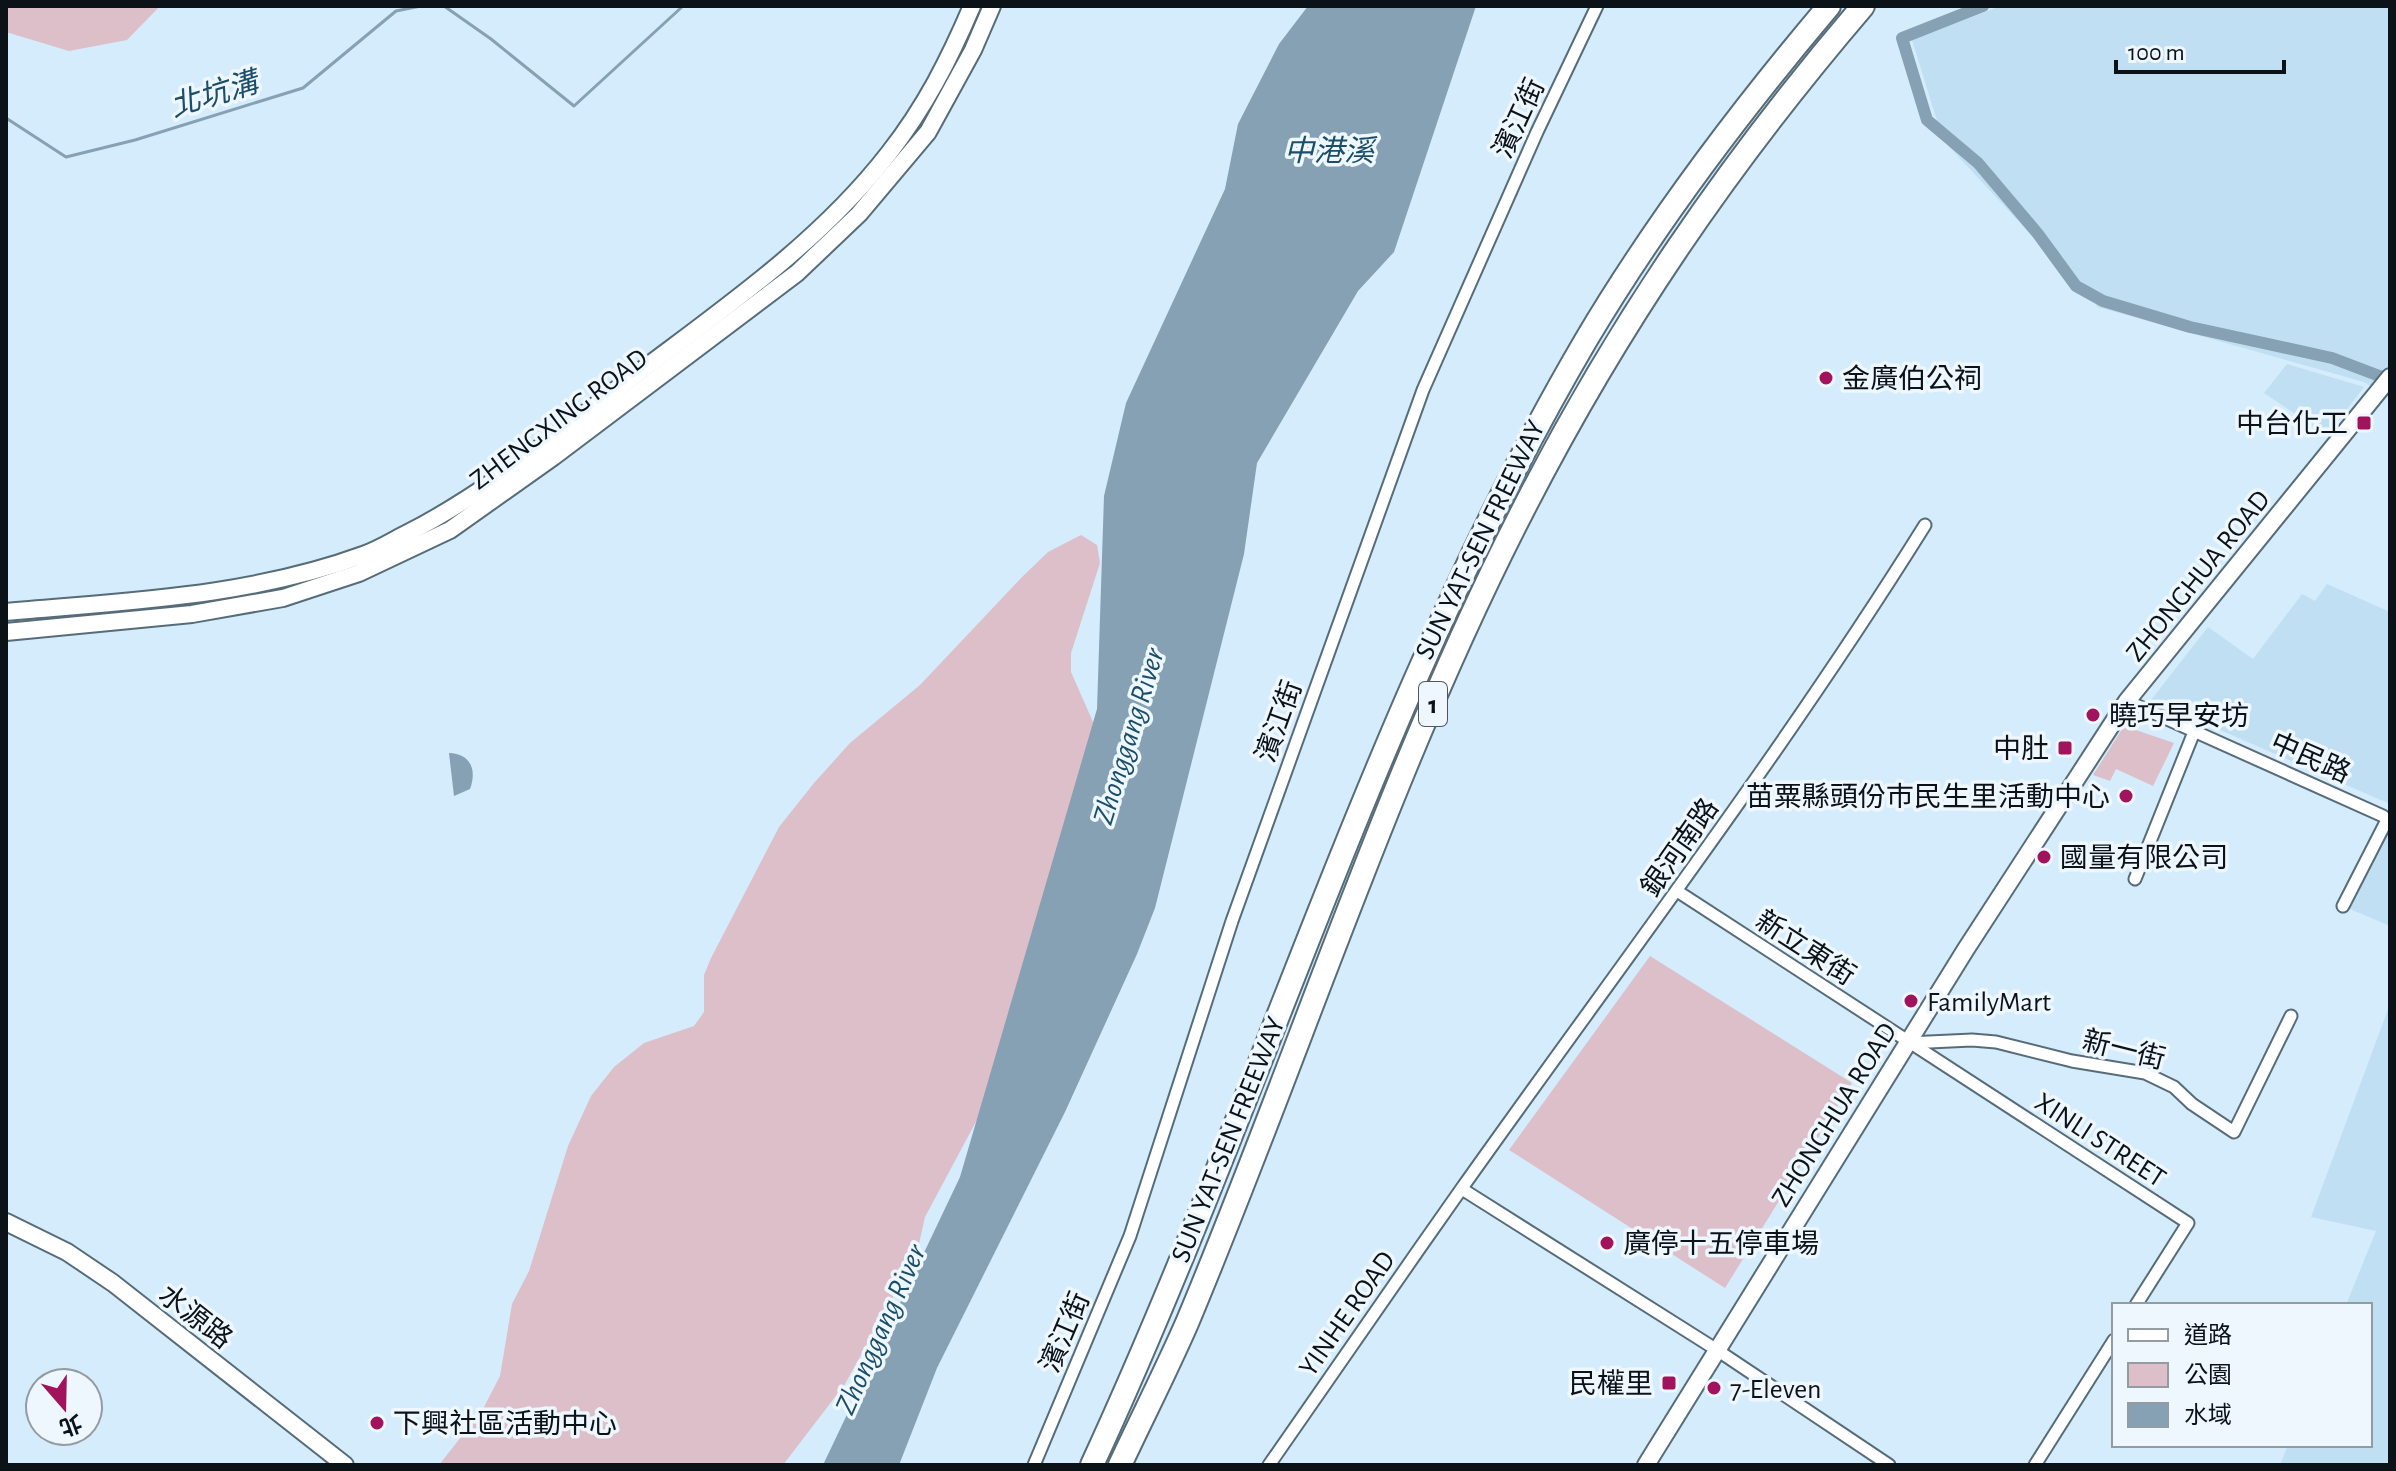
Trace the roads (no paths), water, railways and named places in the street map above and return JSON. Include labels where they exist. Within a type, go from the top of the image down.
[{"type":"highway","name":"SUN YAT-SEN FREEWAY","points":[[1092,1465],[1163,1305],[1412,686],[1492,518],[1581,349],[1646,247],[1714,151],[1829,6]]},
{"type":"highway","name":"SUN YAT-SEN FREEWAY","points":[[1120,1465],[1185,1326],[1439,689],[1519,517],[1597,375],[1683,238],[1801,79],[1863,6]]},
{"type":"main road","name":"ZHENGXING ROAD","points":[[6,612],[206,594],[288,579],[366,554],[447,513],[740,295],[829,220],[888,155],[926,104],[972,6]]},
{"type":"main road","name":"ZHENGXING ROAD","points":[[6,632],[192,614],[283,598],[359,573],[450,530],[553,457],[797,273],[859,214],[928,132],[973,50],[992,6]]},
{"type":"main road","name":"ZHONGHUA ROAD","points":[[1646,1465],[1908,1044],[2127,701],[2386,382]]},
{"type":"main road","name":"水源路","points":[[6,1222],[67,1252],[113,1283],[345,1465]]},
{"type":"street","name":"濱江街","points":[[1034,1465],[1130,1236],[1232,921],[1423,390],[1537,132],[1597,6]]},
{"type":"street","name":"銀河南路","points":[[1462,1189],[1677,891],[1858,631],[1925,525]]},
{"type":"street","name":"中民路","points":[[2127,701],[2383,816],[2387,820],[2343,906]]},
{"type":"street","points":[[2135,879],[2194,732]]},
{"type":"street","name":"新立東街","points":[[1677,891],[1908,1044]]},
{"type":"street","name":"新一街","points":[[1908,1044],[1972,1040],[1996,1042],[2072,1061],[2145,1073],[2174,1087],[2192,1104],[2234,1132],[2291,1016]]},
{"type":"street","name":"XINLI STREET","points":[[1908,1044],[2188,1223],[2137,1303]]},
{"type":"street","points":[[1462,1189],[1717,1350],[1889,1465]]},
{"type":"street","name":"YINHE ROAD","points":[[1269,1465],[1462,1189]]},
{"type":"street","points":[[2035,1465],[2112,1344]]},
{"type":"water","name":"中港溪","points":[[1308,6],[1476,6],[1394,252],[1358,291],[1257,463],[1244,554],[1155,908],[1137,954],[1065,1112],[937,1368],[899,1465],[823,1465],[960,1177],[1097,709],[1104,496],[1126,403],[1225,189],[1238,124],[1279,44]]},
{"type":"water","points":[[449,753],[463,756],[470,764],[473,776],[470,789],[454,796]]},
{"type":"waterway","name":"北坑溝","points":[[6,118],[66,157],[135,140],[303,88],[396,11],[421,6]]},
{"type":"waterway","name":"北坑溝","points":[[444,6],[491,39],[574,106],[683,6]]},
{"type":"waterway","points":[[1983,6],[1902,38],[1927,120],[1978,163],[2038,234],[2076,286],[2103,301],[2190,327],[2332,358],[2390,380]]},
{"type":"place","name":"金廣伯公祠","points":[[1826,378]]},
{"type":"place","name":"中台化工","points":[[2364,423]]},
{"type":"place","name":"曉巧早安坊","points":[[2093,715]]},
{"type":"place","name":"中肚","points":[[2065,748]]},
{"type":"place","name":"苗粟縣頭份巿民生里活動中心","points":[[2126,796]]},
{"type":"place","name":"國量有限公司","points":[[2044,857]]},
{"type":"place","name":"FamilyMart","points":[[1911,1001]]},
{"type":"place","name":"廣停十五停車場","points":[[1607,1243]]},
{"type":"place","name":"民權里","points":[[1669,1383]]},
{"type":"place","name":"7-Eleven","points":[[1714,1388]]},
{"type":"place","name":"下興社區活動中心","points":[[377,1423]]},
{"type":"water label","name":"Zhonggang River","points":[[1128,736]]},
{"type":"water label","name":"Zhonggang River","points":[[880,1329]]}]
